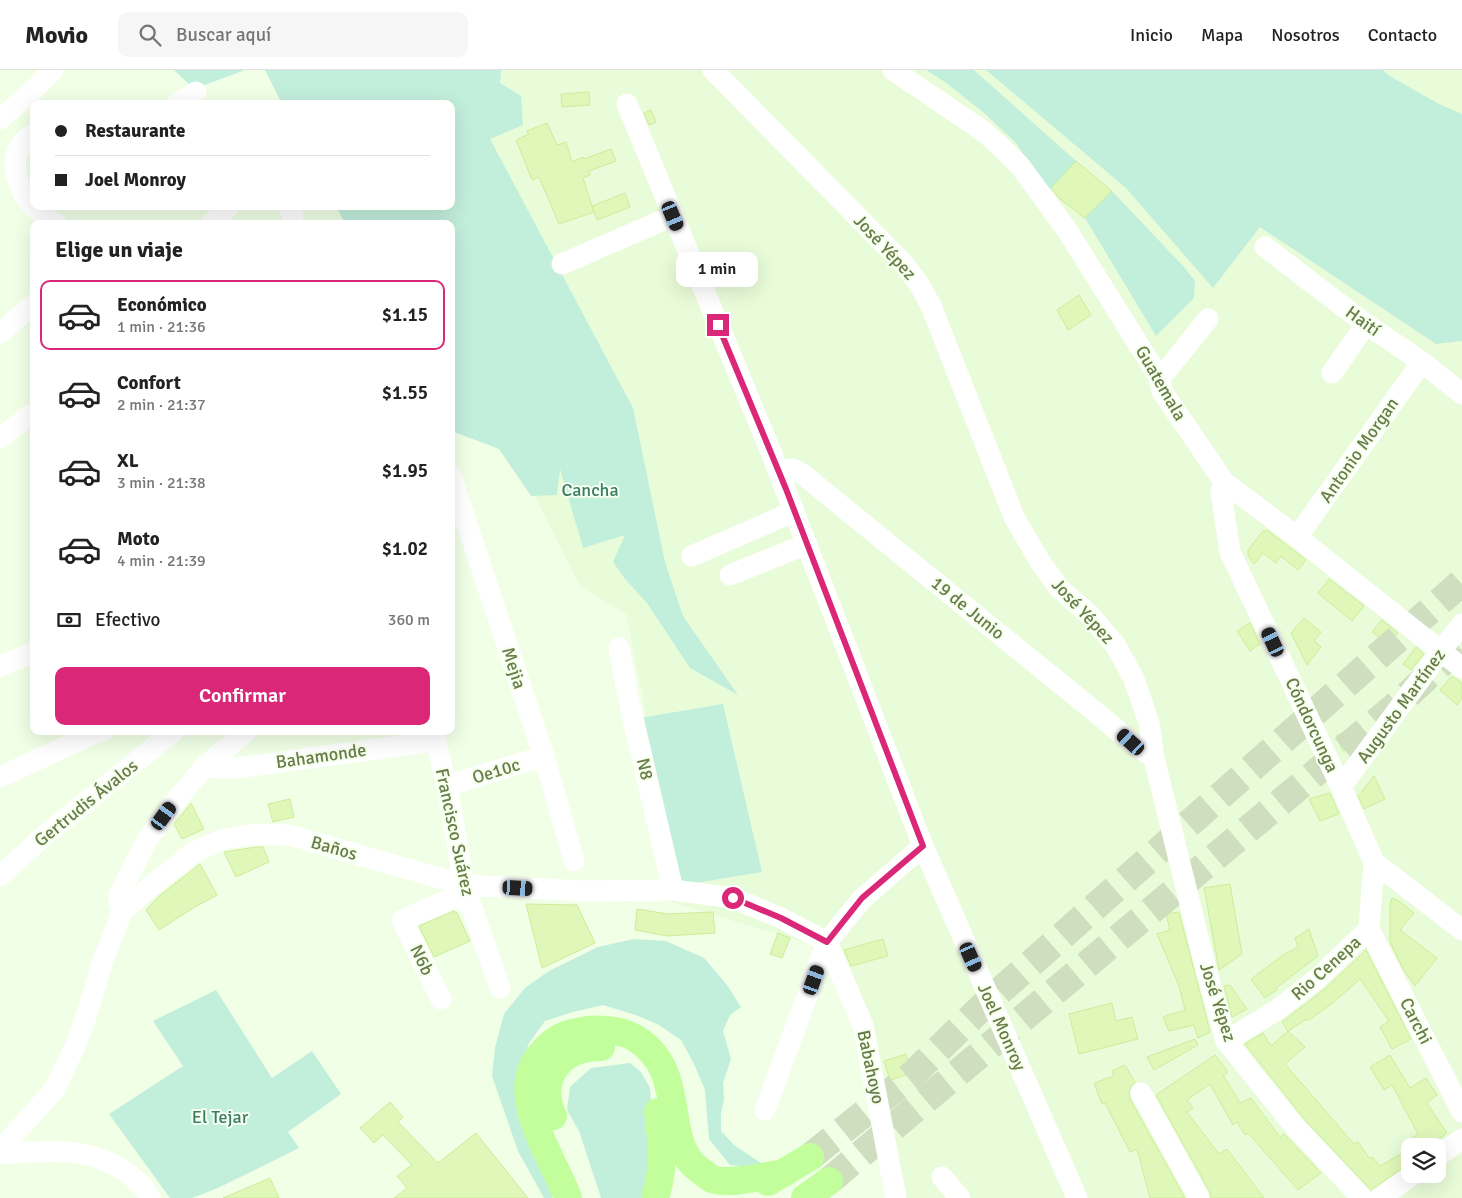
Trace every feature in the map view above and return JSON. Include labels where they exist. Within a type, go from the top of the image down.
[{"type":"main road","points":[[568,1198],[531,1114],[528,1098],[529,1075],[535,1060],[548,1045],[560,1037],[581,1031],[619,1032],[635,1038],[651,1051],[662,1066],[670,1086],[679,1139],[684,1152],[695,1166],[713,1179],[739,1180],[784,1172]]},
{"type":"main road","points":[[588,1198],[546,1098],[549,1077],[557,1065],[575,1050],[589,1047],[617,1050],[642,1066],[648,1075],[655,1091],[663,1159],[661,1181],[656,1198]]},
{"type":"main road","points":[[741,1198],[810,1157]]},
{"type":"main road","points":[[805,1198],[829,1181]]},
{"type":"street","points":[[0,118],[54,70]]},
{"type":"street","name":"José Yépez","points":[[713,70],[904,264],[919,284],[931,306],[1016,520],[1040,563],[1059,588],[1090,615],[1116,646],[1134,679],[1150,723],[1154,758],[1206,969],[1226,1041],[1296,1128],[1362,1198]]},
{"type":"street","name":"Guatemala","points":[[893,70],[983,131],[1020,166],[1067,230],[1159,377],[1162,391],[1224,482],[1297,537],[1462,668]]},
{"type":"street","points":[[183,100],[196,92]]},
{"type":"street","name":"Joel Monroy","points":[[627,104],[778,471],[923,846],[1078,1198]]},
{"type":"street","points":[[30,137],[19,146],[15,164],[18,183],[30,204]]},
{"type":"street","points":[[38,210],[52,220]]},
{"type":"street","points":[[215,220],[225,210]]},
{"type":"street","points":[[562,264],[673,216]]},
{"type":"street","name":"Haití","points":[[1265,246],[1366,324],[1422,362],[1462,394]]},
{"type":"street","points":[[0,333],[30,307]]},
{"type":"street","points":[[1159,377],[1168,370],[1208,319]]},
{"type":"street","points":[[1332,373],[1366,324]]},
{"type":"street","name":"Antonio Morgan","points":[[1297,537],[1422,362]]},
{"type":"street","points":[[0,438],[28,416]]},
{"type":"street","name":"19 de Junio","points":[[778,471],[793,469],[801,473],[1131,742],[1154,758]]},
{"type":"street","name":"Cóndorcunga","points":[[1224,482],[1221,492],[1230,552],[1341,787],[1374,862],[1462,929]]},
{"type":"street","name":"Mejia","points":[[455,488],[544,756],[574,861]]},
{"type":"street","points":[[692,556],[793,512]]},
{"type":"street","points":[[730,575],[807,544]]},
{"type":"street","name":"Augusto Martínez","points":[[1341,787],[1462,624]]},
{"type":"street","name":"N8","points":[[619,648],[629,701],[672,882],[672,890]]},
{"type":"street","points":[[0,666],[30,654]]},
{"type":"street","points":[[0,777],[91,735]]},
{"type":"street","name":"Gertrudis Ávalos","points":[[0,876],[44,836],[169,735]]},
{"type":"street","points":[[122,912],[119,904],[119,895],[140,852],[173,804],[206,765],[242,735]]},
{"type":"street","name":"Bahamonde","points":[[206,765],[216,768],[236,768],[434,736]]},
{"type":"street","name":"Francisco Suárez","points":[[434,736],[447,786],[464,885],[500,988]]},
{"type":"street","name":"Oe10c","points":[[447,786],[544,756]]},
{"type":"street","name":"Baños","points":[[0,1150],[55,1089],[75,1046],[87,1014],[103,960],[122,912],[194,852],[224,840],[255,834],[289,835],[464,885],[586,891],[672,890],[733,898],[781,918],[827,942]]},
{"type":"street","points":[[765,1110],[827,942],[862,898],[923,846]]},
{"type":"street","name":"Rio Cenepa","points":[[1226,1041],[1277,1010],[1311,983],[1369,929],[1374,862]]},
{"type":"street","name":"N6b","points":[[441,999],[402,920],[453,898],[457,898],[471,906]]},
{"type":"street","name":"Carchi","points":[[1369,929],[1462,1112]]},
{"type":"street","name":"Babahoyo","points":[[827,942],[863,1025],[896,1198]]},
{"type":"street","points":[[1141,1093],[1199,1198]]},
{"type":"street","points":[[1446,1150],[1462,1139]]},
{"type":"street","points":[[0,1154],[45,1150],[76,1152],[113,1163],[144,1186],[150,1198]]},
{"type":"street","points":[[942,1177],[960,1198]]},
{"type":"street","points":[[1380,1198],[1401,1183]]},
{"type":"shaded area","points":[[322,70],[1462,70],[1462,1198],[904,1198],[838,953],[665,900],[643,698],[626,614],[580,586],[455,336],[455,220],[451,220],[451,210],[455,210],[455,100],[436,100]]},
{"type":"green space","points":[[174,70],[245,70],[194,89]]},
{"type":"green space","name":"Cancha","points":[[265,70],[501,70],[500,83],[521,96],[523,125],[490,139],[633,408],[665,562],[683,616],[738,695],[690,668],[647,603],[625,579],[613,562],[625,535],[583,548],[560,469],[557,495],[531,496],[499,449],[455,432],[455,220],[343,220],[338,210],[455,210],[455,100],[280,100]]},
{"type":"green space","points":[[926,70],[974,70],[1076,161],[1049,191],[1015,142],[984,113],[945,82]]},
{"type":"green space","points":[[986,70],[1383,70],[1388,75],[1439,104],[1462,114],[1462,341],[1436,344],[1260,227],[1213,288],[1126,188]]},
{"type":"green space","points":[[1112,191],[1195,281],[1194,298],[1156,336],[1085,218]]},
{"type":"green space","points":[[723,704],[762,872],[677,886],[634,719]]},
{"type":"green space","points":[[634,939],[666,941],[704,958],[727,985],[741,1007],[730,1015],[723,1031],[731,1059],[723,1083],[724,1099],[721,1114],[721,1131],[734,1145],[765,1166],[730,1165],[709,1139],[705,1090],[681,1040],[659,1025],[636,1015],[603,1005],[545,1021],[529,1043],[521,1065],[553,1196],[552,1198],[544,1198],[518,1151],[492,1076],[495,1048],[504,1014],[525,988],[549,971],[598,947]]},
{"type":"green space","name":"El Tejar","points":[[216,990],[272,1078],[312,1051],[341,1094],[288,1132],[299,1148],[218,1188],[192,1198],[170,1198],[109,1114],[183,1066],[153,1021]]},
{"type":"green space","points":[[630,1063],[641,1072],[650,1088],[655,1159],[649,1198],[601,1198],[579,1131],[567,1110],[570,1087],[591,1068]]},
{"type":"building","points":[[589,92],[590,105],[562,107],[561,94]]},
{"type":"building","points":[[651,110],[656,122],[649,125],[644,113]]},
{"type":"building","points":[[547,123],[557,145],[566,142],[572,162],[611,149],[616,161],[589,171],[590,175],[583,178],[594,212],[559,224],[539,177],[532,180],[516,140],[529,134],[527,131]]},
{"type":"building","points":[[1076,161],[1112,191],[1085,218],[1060,199],[1051,188]]},
{"type":"building","points":[[625,193],[630,207],[597,220],[592,206]]},
{"type":"building","points":[[1079,295],[1091,315],[1068,330],[1057,310]]},
{"type":"building","points":[[1267,530],[1306,560],[1298,570],[1281,556],[1276,563],[1263,553],[1254,564],[1248,556],[1248,550],[1263,531]]},
{"type":"building","points":[[1329,579],[1364,606],[1352,621],[1318,593]]},
{"type":"building","points":[[1304,618],[1321,632],[1314,641],[1321,647],[1307,665],[1291,633]]},
{"type":"building","points":[[1382,620],[1398,633],[1392,641],[1385,635],[1381,639],[1372,632]]},
{"type":"building","points":[[1250,623],[1260,644],[1250,651],[1237,631]]},
{"type":"building","points":[[1416,647],[1424,654],[1411,670],[1403,664]]},
{"type":"building","points":[[1452,676],[1462,683],[1462,698],[1457,705],[1440,690]]},
{"type":"building","points":[[1348,731],[1354,746],[1343,751],[1336,736]]},
{"type":"building","points":[[1374,776],[1385,799],[1364,809],[1358,796]]},
{"type":"building","points":[[1330,793],[1339,814],[1320,821],[1309,799]]},
{"type":"building","points":[[290,799],[294,817],[273,822],[268,804]]},
{"type":"building","points":[[191,803],[204,829],[182,839],[174,824]]},
{"type":"building","points":[[263,847],[269,862],[236,877],[224,852]]},
{"type":"building","points":[[200,864],[217,895],[159,930],[146,910],[159,896]]},
{"type":"building","points":[[1230,884],[1242,954],[1219,970],[1204,888]]},
{"type":"building","points":[[1392,898],[1414,913],[1400,930],[1437,958],[1415,986],[1403,969],[1390,942],[1390,905]]},
{"type":"building","points":[[526,904],[577,905],[595,943],[542,968]]},
{"type":"building","points":[[637,909],[668,914],[713,912],[715,933],[667,936],[635,930]]},
{"type":"building","points":[[454,911],[457,913],[470,941],[434,957],[419,926]]},
{"type":"building","points":[[1179,912],[1210,1032],[1198,1038],[1194,1025],[1169,1031],[1163,1017],[1185,1010],[1179,986],[1157,934],[1170,930],[1166,914]]},
{"type":"building","points":[[1309,929],[1318,956],[1265,998],[1251,979],[1283,955],[1298,947],[1295,938]]},
{"type":"building","points":[[778,933],[790,938],[782,958],[770,954]]},
{"type":"building","points":[[883,939],[888,956],[851,966],[844,950]]},
{"type":"building","points":[[1366,950],[1411,1039],[1392,1049],[1380,1027],[1389,1021],[1360,979],[1333,1003],[1309,1020],[1307,1019],[1288,1031],[1282,1022],[1326,988]]},
{"type":"building","points":[[1230,985],[1247,1009],[1232,1017],[1224,986]]},
{"type":"building","points":[[1112,1003],[1116,1021],[1132,1017],[1138,1039],[1079,1054],[1069,1014]]},
{"type":"building","points":[[1288,1031],[1305,1047],[1285,1064],[1354,1144],[1358,1142],[1370,1159],[1372,1157],[1380,1166],[1401,1154],[1401,1169],[1371,1190],[1305,1120],[1245,1044],[1263,1033],[1271,1046]]},
{"type":"building","points":[[1195,1039],[1198,1045],[1154,1070],[1147,1057]]},
{"type":"building","points":[[906,1054],[912,1073],[890,1080],[884,1061]]},
{"type":"building","points":[[1215,1055],[1228,1072],[1223,1075],[1240,1103],[1251,1098],[1280,1137],[1284,1134],[1321,1173],[1298,1190],[1248,1133],[1245,1135],[1237,1122],[1233,1125],[1210,1084],[1187,1100],[1193,1108],[1187,1112],[1219,1154],[1227,1149],[1264,1198],[1211,1198],[1210,1192],[1156,1095]]},
{"type":"building","points":[[1390,1055],[1410,1088],[1426,1078],[1437,1095],[1427,1103],[1447,1133],[1440,1138],[1412,1138],[1418,1134],[1392,1085],[1384,1090],[1370,1067]]},
{"type":"building","points":[[1125,1065],[1135,1082],[1129,1092],[1130,1099],[1185,1198],[1150,1198],[1137,1149],[1130,1152],[1105,1103],[1102,1104],[1094,1083],[1114,1076],[1112,1071]]},
{"type":"building","points":[[390,1102],[403,1117],[398,1122],[438,1163],[476,1133],[528,1198],[394,1198],[407,1188],[397,1176],[412,1165],[383,1135],[374,1143],[360,1128]]},
{"type":"building","points":[[270,1178],[279,1198],[223,1198]]},
{"type":"tunnel","points":[[810,1157],[913,1074],[983,1006],[1462,582]]},
{"type":"tunnel","points":[[829,1181],[1400,702],[1462,644]]},
{"type":"route","points":[[718,325],[786,489],[793,512],[923,846],[862,898],[827,942],[781,918],[733,898]]}]
